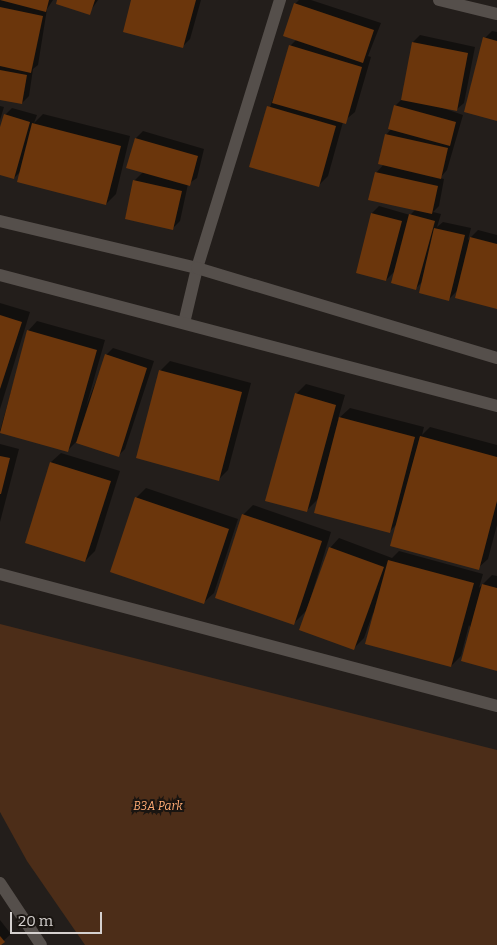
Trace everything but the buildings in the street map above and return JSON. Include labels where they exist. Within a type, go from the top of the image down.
[{"type":"street","points":[[184,323],[197,268],[280,0]]},
{"type":"street","points":[[439,0],[497,14]]},
{"type":"street","points":[[0,221],[197,268],[497,358]]},
{"type":"street","points":[[0,275],[497,406]]},
{"type":"street","points":[[0,574],[497,706]]},
{"type":"street","points":[[0,883],[41,945]]},
{"type":"green space","name":"B3A Park","points":[[0,624],[497,750],[497,945],[85,945],[27,861],[0,812]]}]
